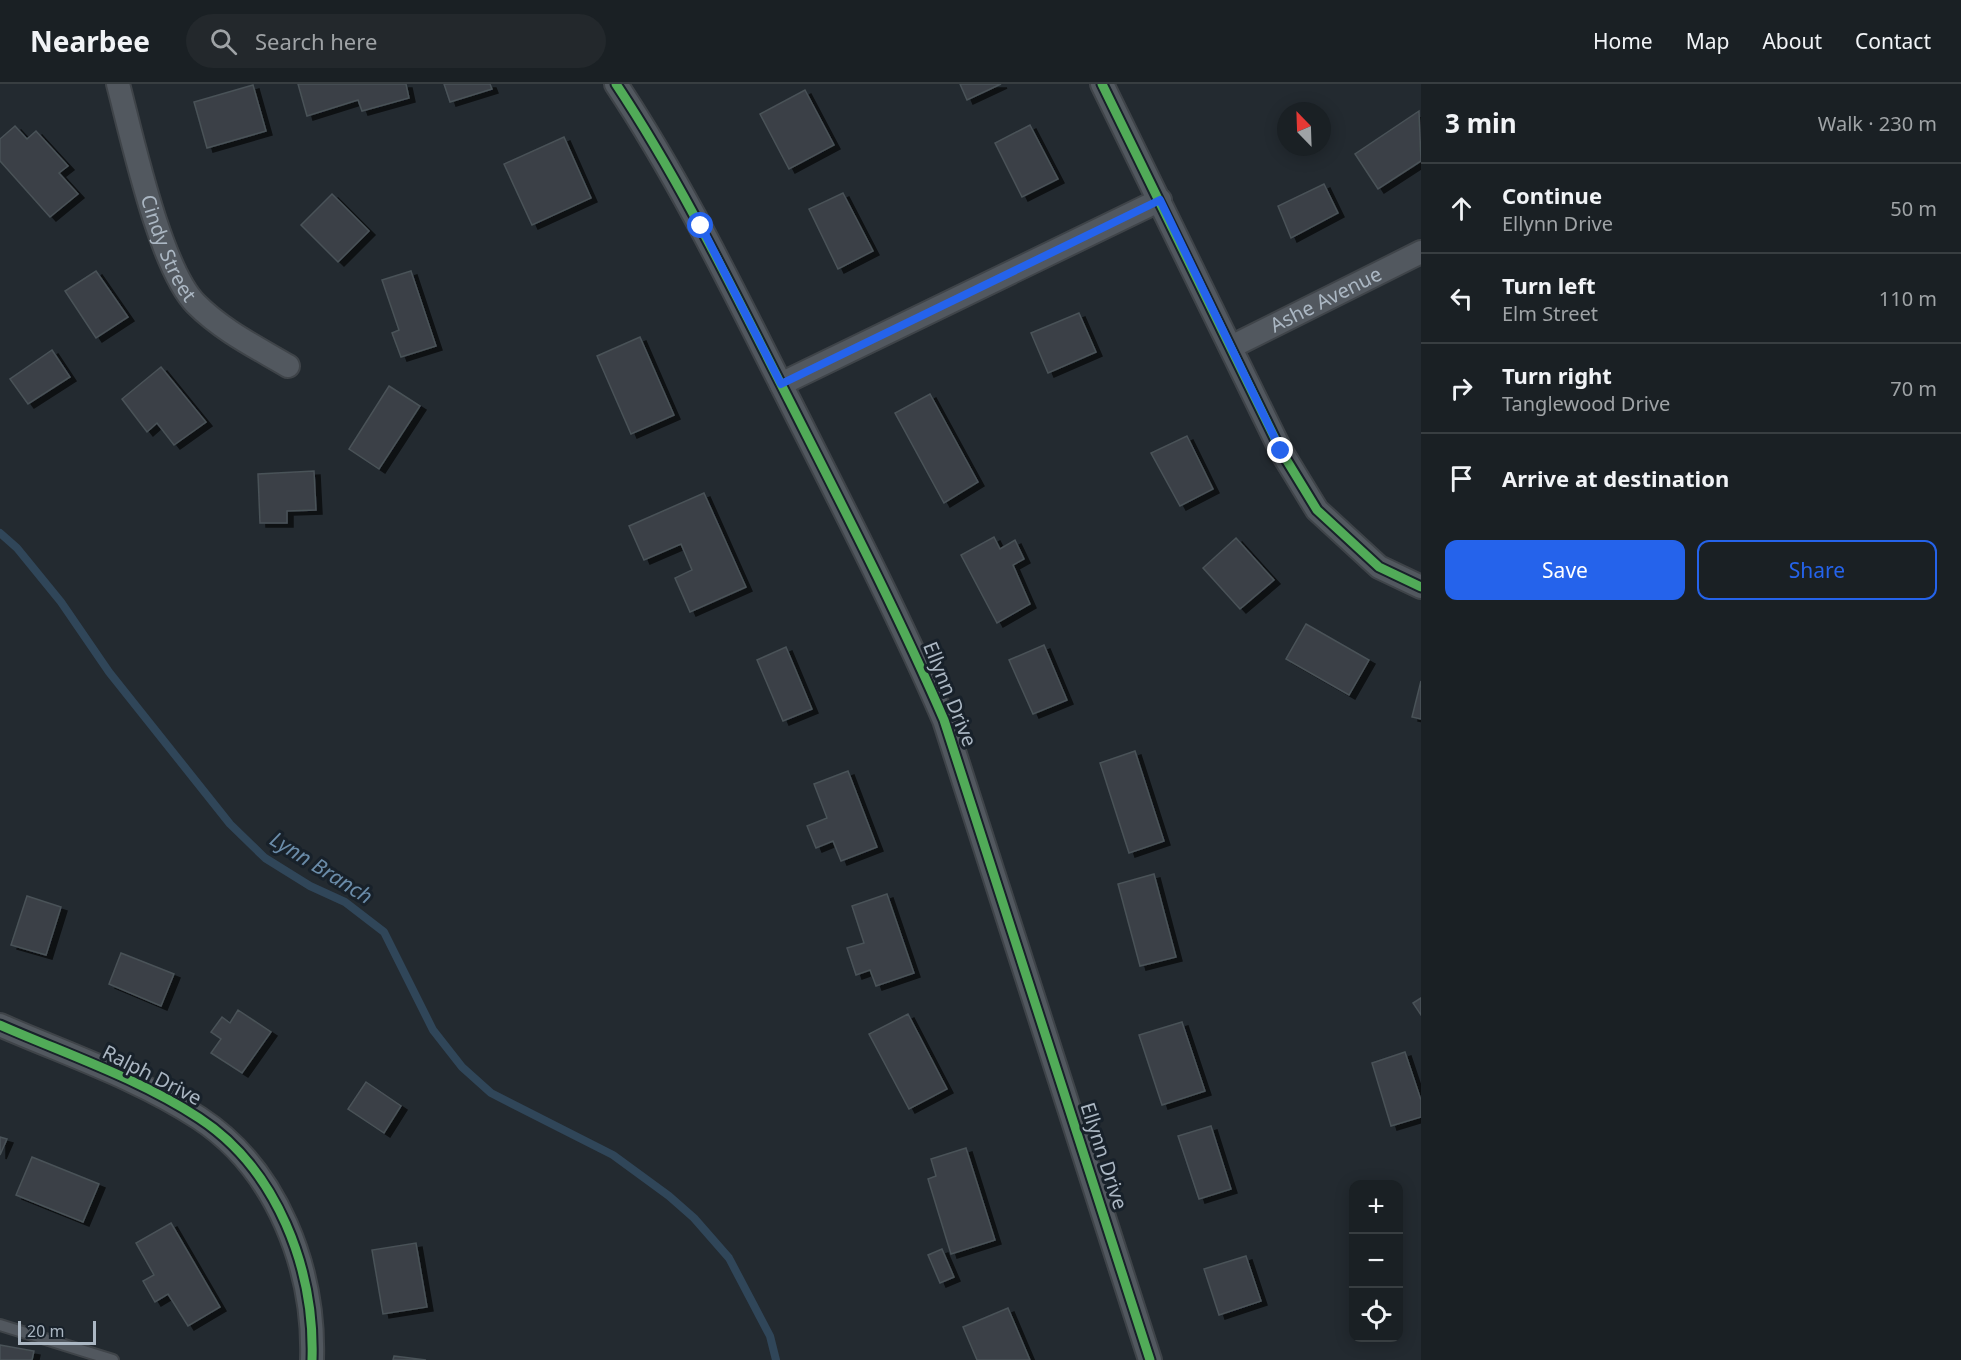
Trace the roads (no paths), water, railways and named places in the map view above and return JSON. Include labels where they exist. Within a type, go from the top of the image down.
[{"type":"street","name":"Cindy Street","points":[[118,84],[148,190],[179,280],[194,302],[220,326],[288,366]]},
{"type":"street","name":"Ellynn Drive","points":[[616,84],[645,128],[701,226],[908,637],[944,720],[1150,1360]]},
{"type":"street","points":[[1102,84],[1281,451],[1317,510],[1379,567],[1421,587]]},
{"type":"street","points":[[781,384],[1160,200]]},
{"type":"street","name":"Ashe Avenue","points":[[1231,347],[1421,252]]},
{"type":"street","name":"Ralph Drive","points":[[0,1025],[150,1090],[200,1119],[231,1146],[255,1173],[275,1204],[299,1254],[311,1309],[312,1360]]},
{"type":"lane","points":[[0,1325],[113,1360]]},
{"type":"waterway","name":"Lynn Branch","points":[[0,533],[17,548],[61,602],[109,672],[230,824],[265,858],[310,886],[345,902],[384,932],[433,1030],[462,1067],[491,1093],[613,1155],[669,1196],[694,1218],[729,1258],[770,1336],[776,1360]]}]
